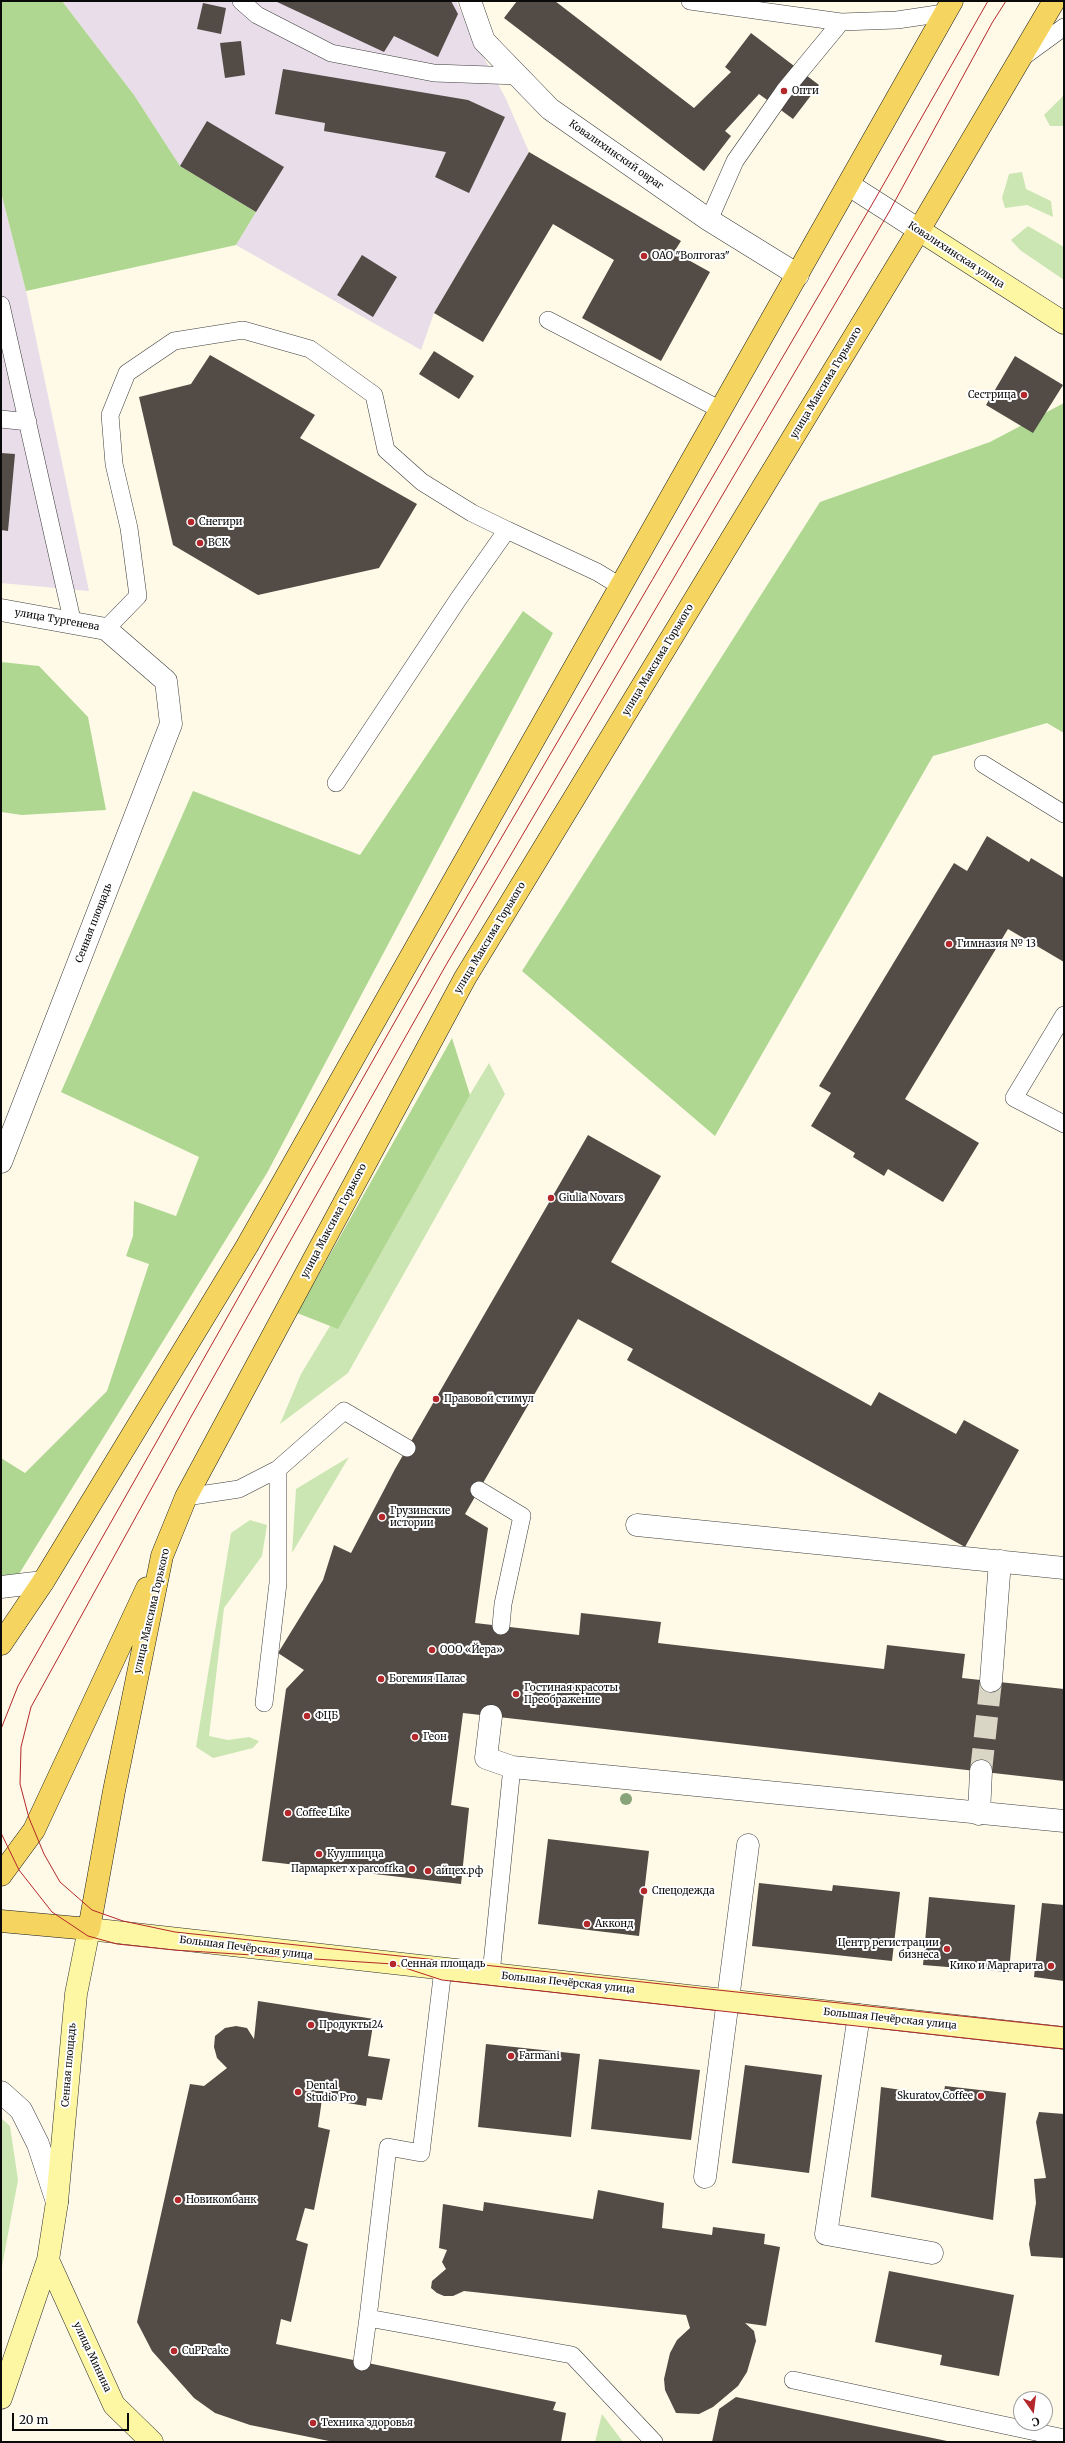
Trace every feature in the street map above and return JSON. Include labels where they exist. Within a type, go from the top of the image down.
[{"type":"main road","points":[[1020,59],[1054,1]]},
{"type":"main road","points":[[1,1644],[43,1582],[247,1246],[620,586],[849,185],[943,5]]},
{"type":"main road","name":"улица Максима Горького","points":[[89,1929],[114,1791],[162,1556],[186,1497],[465,978],[919,230],[1020,59]]},
{"type":"main road","points":[[1,1875],[34,1830],[162,1556]]},
{"type":"main road","name":"Большая Печёрская улица","points":[[1,1921],[89,1929]]},
{"type":"street","name":"Ковалихинский овраг","points":[[470,1],[484,41],[550,109],[709,220],[798,275]]},
{"type":"street","name":"Ковалихинская улица","points":[[849,185],[1064,323]]},
{"type":"street","name":"улица Тургенева","points":[[1,610],[106,629],[166,680]]},
{"type":"street","name":"Сенная площадь","points":[[1,1162],[171,724],[166,680]]},
{"type":"street","points":[[637,1525],[1064,1568]]},
{"type":"street","points":[[990,1681],[1000,1561]]},
{"type":"street","points":[[1,1587],[43,1582]]},
{"type":"street","points":[[491,1716],[486,1758],[512,1767],[979,1814],[1064,1821]]},
{"type":"street","points":[[979,1814],[981,1771]]},
{"type":"street","points":[[705,2177],[748,1845]]},
{"type":"street","name":"Сенная площадь","points":[[1,2398],[48,2260],[57,2202],[76,1994],[89,1929]]},
{"type":"street","name":"Большая Печёрская улица","points":[[89,1929],[1064,2038]]},
{"type":"street","points":[[858,2015],[826,2234],[932,2253]]},
{"type":"street","name":"Сенная площадь","points":[[1,2092],[21,2110],[38,2144],[57,2202]]},
{"type":"street","name":"улица Минина","points":[[48,2260],[114,2405],[152,2442]]},
{"type":"lane","points":[[241,1],[257,15],[331,53],[434,73],[518,76]]},
{"type":"lane","points":[[690,1],[840,22],[897,20],[943,5]]},
{"type":"lane","points":[[709,220],[735,161],[784,91],[840,22]]},
{"type":"lane","name":"улица Максима Горького","points":[[1020,59],[1064,27]]},
{"type":"lane","points":[[1,305],[73,624]]},
{"type":"lane","points":[[548,320],[721,410]]},
{"type":"lane","points":[[106,629],[138,596],[129,528],[114,464],[110,415],[127,373],[174,341],[243,330],[310,349],[374,395],[386,450],[422,482],[472,513],[585,567],[620,586]]},
{"type":"lane","points":[[1,419],[28,422]]},
{"type":"lane","points":[[336,783],[459,598],[507,530]]},
{"type":"lane","points":[[983,764],[1064,814]]},
{"type":"lane","points":[[1064,1015],[1014,1098],[1064,1124]]},
{"type":"lane","points":[[186,1497],[239,1489],[278,1469],[344,1411],[407,1448]]},
{"type":"lane","points":[[264,1703],[278,1583],[278,1469]]},
{"type":"lane","points":[[479,1490],[522,1516],[503,1604],[501,1626]]},
{"type":"lane","points":[[491,1974],[512,1767]]},
{"type":"lane","points":[[362,2362],[388,2147],[421,2153],[443,1969]]},
{"type":"lane","points":[[368,2318],[572,2355],[654,2442]]},
{"type":"lane","points":[[793,2380],[1064,2438]]},
{"type":"shaded area","points":[[62,1],[456,1],[476,43],[506,99],[529,152],[434,313],[421,350],[236,245],[256,212],[180,166],[134,95]]},
{"type":"shaded area","points":[[1,192],[26,291],[89,591],[1,583]]},
{"type":"green space","points":[[1,1],[62,1],[134,95],[180,166],[256,212],[236,245],[26,291],[1,192]]},
{"type":"green space","points":[[1064,95],[1064,126],[1050,126],[1044,115]]},
{"type":"green space","points":[[1022,172],[1026,189],[1051,201],[1053,217],[1027,205],[1005,208],[1002,198],[1009,174]]},
{"type":"green space","points":[[1028,226],[1064,247],[1064,280],[1020,250],[1011,240]]},
{"type":"green space","points":[[1064,403],[1064,733],[1047,723],[933,756],[715,1136],[522,971],[820,502],[990,442]]},
{"type":"green space","points":[[523,611],[553,633],[267,1173],[6,1595],[1,1592],[1,1458],[25,1473],[107,1391],[149,1264],[126,1256],[133,1236],[134,1201],[176,1216],[199,1157],[61,1092],[193,791],[360,855]]},
{"type":"green space","points":[[1,662],[39,666],[88,717],[106,810],[22,815],[1,812]]},
{"type":"green space","points":[[452,1038],[470,1095],[338,1329],[297,1313]]},
{"type":"green space","points":[[489,1063],[505,1094],[348,1373],[280,1424],[301,1374]]},
{"type":"green space","points":[[349,1457],[292,1553],[296,1489]]},
{"type":"green space","points":[[250,1520],[267,1525],[262,1556],[224,1608],[209,1736],[228,1740],[249,1737],[259,1741],[253,1748],[213,1758],[196,1747],[231,1533]]},
{"type":"green space","points":[[1,2118],[10,2126],[18,2180],[1,2272]]},
{"type":"green space","points":[[602,2414],[623,2442],[595,2442]]},
{"type":"building","points":[[275,1],[451,1],[458,14],[438,57],[394,36],[384,52]]},
{"type":"building","points":[[517,1],[555,1],[694,108],[731,72],[725,67],[751,33],[819,85],[793,119],[759,94],[725,131],[731,136],[704,171],[504,18]]},
{"type":"building","points":[[203,3],[226,8],[221,34],[197,29]]},
{"type":"building","points":[[241,41],[245,75],[225,78],[220,43]]},
{"type":"building","points":[[283,69],[468,100],[505,117],[469,193],[435,177],[446,152],[324,131],[325,123],[275,114]]},
{"type":"building","points":[[207,121],[284,167],[256,212],[180,166]]},
{"type":"building","name":"ОАО \"Волгогаз\"","points":[[529,152],[681,241],[674,252],[710,272],[661,361],[582,318],[614,260],[553,224],[483,342],[434,313]]},
{"type":"building","points":[[362,255],[397,277],[373,317],[337,295]]},
{"type":"building","points":[[434,351],[474,376],[459,399],[419,374]]},
{"type":"building","points":[[210,355],[315,415],[300,438],[417,504],[379,568],[258,595],[173,545],[139,397],[191,384]]},
{"type":"building","name":"Сестрица","points":[[1015,356],[1063,385],[1033,433],[986,405]]},
{"type":"building","points":[[1,453],[15,454],[8,531],[1,530]]},
{"type":"building","points":[[987,836],[1029,862],[1031,858],[1064,878],[1064,962],[1008,929],[905,1099],[979,1143],[943,1202],[888,1169],[884,1176],[853,1157],[855,1153],[811,1126],[831,1093],[819,1086],[954,863],[967,871]]},
{"type":"building","points":[[588,1135],[661,1176],[611,1262],[871,1406],[879,1392],[956,1434],[964,1420],[1019,1450],[965,1547],[627,1360],[633,1349],[578,1319],[465,1514],[488,1528],[475,1623],[579,1635],[581,1613],[661,1622],[658,1643],[884,1669],[887,1645],[965,1654],[962,1678],[1064,1689],[1064,1781],[463,1713],[451,1805],[469,1808],[461,1884],[262,1861],[286,1689],[304,1670],[278,1653],[323,1580],[334,1545],[351,1553],[395,1469]]},
{"type":"building","points":[[548,1839],[649,1851],[639,1936],[538,1924]]},
{"type":"building","points":[[759,1883],[832,1891],[833,1885],[900,1892],[892,1961],[752,1946]]},
{"type":"building","points":[[929,1897],[1015,1905],[1009,1972],[923,1965]]},
{"type":"building","points":[[1042,1903],[1064,1905],[1064,1981],[1034,1977]]},
{"type":"building","points":[[258,2001],[374,2019],[368,2056],[390,2059],[382,2100],[367,2098],[366,2106],[322,2099],[318,2127],[330,2130],[314,2210],[305,2208],[296,2240],[308,2244],[291,2322],[281,2319],[276,2344],[556,2402],[553,2410],[566,2413],[561,2442],[334,2442],[250,2425],[215,2413],[194,2398],[152,2351],[137,2322],[190,2084],[204,2086],[227,2068],[217,2058],[214,2047],[215,2036],[225,2028],[236,2026],[247,2028],[254,2039]]},
{"type":"building","points":[[486,2044],[580,2054],[571,2137],[478,2127]]},
{"type":"building","points":[[599,2059],[700,2070],[691,2140],[591,2129]]},
{"type":"building","points":[[745,2065],[822,2075],[809,2173],[732,2163]]},
{"type":"building","points":[[945,2086],[1006,2093],[993,2220],[871,2197],[881,2087],[943,2096]]},
{"type":"building","points":[[1039,2112],[1064,2114],[1064,2258],[1031,2256],[1029,2244],[1036,2203],[1034,2179],[1046,2178],[1036,2122]]},
{"type":"building","points":[[598,2190],[664,2203],[662,2228],[712,2235],[713,2227],[765,2234],[764,2244],[780,2247],[766,2326],[745,2323],[754,2331],[756,2341],[747,2372],[738,2386],[713,2407],[699,2414],[676,2413],[665,2390],[664,2379],[670,2353],[677,2340],[690,2328],[686,2315],[464,2291],[453,2296],[444,2296],[431,2288],[432,2281],[446,2269],[442,2262],[447,2250],[439,2248],[443,2204],[483,2211],[484,2202],[593,2219]]},
{"type":"building","points":[[889,2271],[1014,2295],[999,2376],[940,2365],[942,2355],[875,2342]]},
{"type":"building","points":[[736,2397],[947,2442],[712,2442],[719,2409]]},
{"type":"tunnel","points":[[981,1771],[991,1681]]},
{"type":"tram line","points":[[1,1729],[18,1686],[431,958],[874,201],[988,1]]},
{"type":"tram line","points":[[1006,1],[992,23],[889,212],[446,965],[192,1415],[31,1707],[21,1747],[20,1784],[29,1818],[44,1854],[60,1882],[92,1910],[123,1921],[175,1932],[1064,2027]]},
{"type":"tram line","points":[[1,1833],[19,1870],[52,1912],[88,1936],[117,1944],[174,1950],[393,1964],[442,1980],[1064,2049]]},
{"type":"place","name":"Опти","points":[[784,91]]},
{"type":"place","name":"ОАО \"Волгогаз\"","points":[[644,256]]},
{"type":"place","name":"Сестрица","points":[[1024,395]]},
{"type":"place","name":"Снегири","points":[[191,522]]},
{"type":"place","name":"ВСК","points":[[200,543]]},
{"type":"place","name":"Гимназия № 13","points":[[949,944]]},
{"type":"place","name":"Giulia Novars","points":[[551,1198]]},
{"type":"place","name":"Правовой стимул","points":[[436,1399]]},
{"type":"place","name":"Грузинские истории","points":[[382,1517]]},
{"type":"place","name":"ООО «Йера»","points":[[432,1650]]},
{"type":"place","name":"Богемия Палас","points":[[381,1679]]},
{"type":"place","name":"Гостиная красоты Преображение","points":[[516,1694]]},
{"type":"place","name":"ФЦБ","points":[[307,1716]]},
{"type":"place","name":"Геон","points":[[415,1737]]},
{"type":"place","name":"Coffee Like","points":[[288,1813]]},
{"type":"place","name":"Куулпицца","points":[[319,1854]]},
{"type":"place","name":"Пармаркет х parcoffka","points":[[412,1869]]},
{"type":"place","name":"айцех.рф","points":[[428,1871]]},
{"type":"place","name":"Спецодежда","points":[[644,1891]]},
{"type":"place","name":"Акконд","points":[[587,1924]]},
{"type":"place","name":"Центр регистрации бизнеса","points":[[947,1949]]},
{"type":"place","name":"Сенная площадь","points":[[393,1964]]},
{"type":"place","name":"Кико и Маргарита","points":[[1051,1966]]},
{"type":"place","name":"Продукты24","points":[[311,2025]]},
{"type":"place","name":"Farmani","points":[[511,2056]]},
{"type":"place","name":"Dental Studio Pro","points":[[298,2092]]},
{"type":"place","name":"Skuratov Coffee","points":[[981,2096]]},
{"type":"place","name":"Новикомбанк","points":[[178,2200]]},
{"type":"place","name":"CuPPcake","points":[[174,2351]]},
{"type":"place","name":"Техника здоровья","points":[[313,2423]]}]
